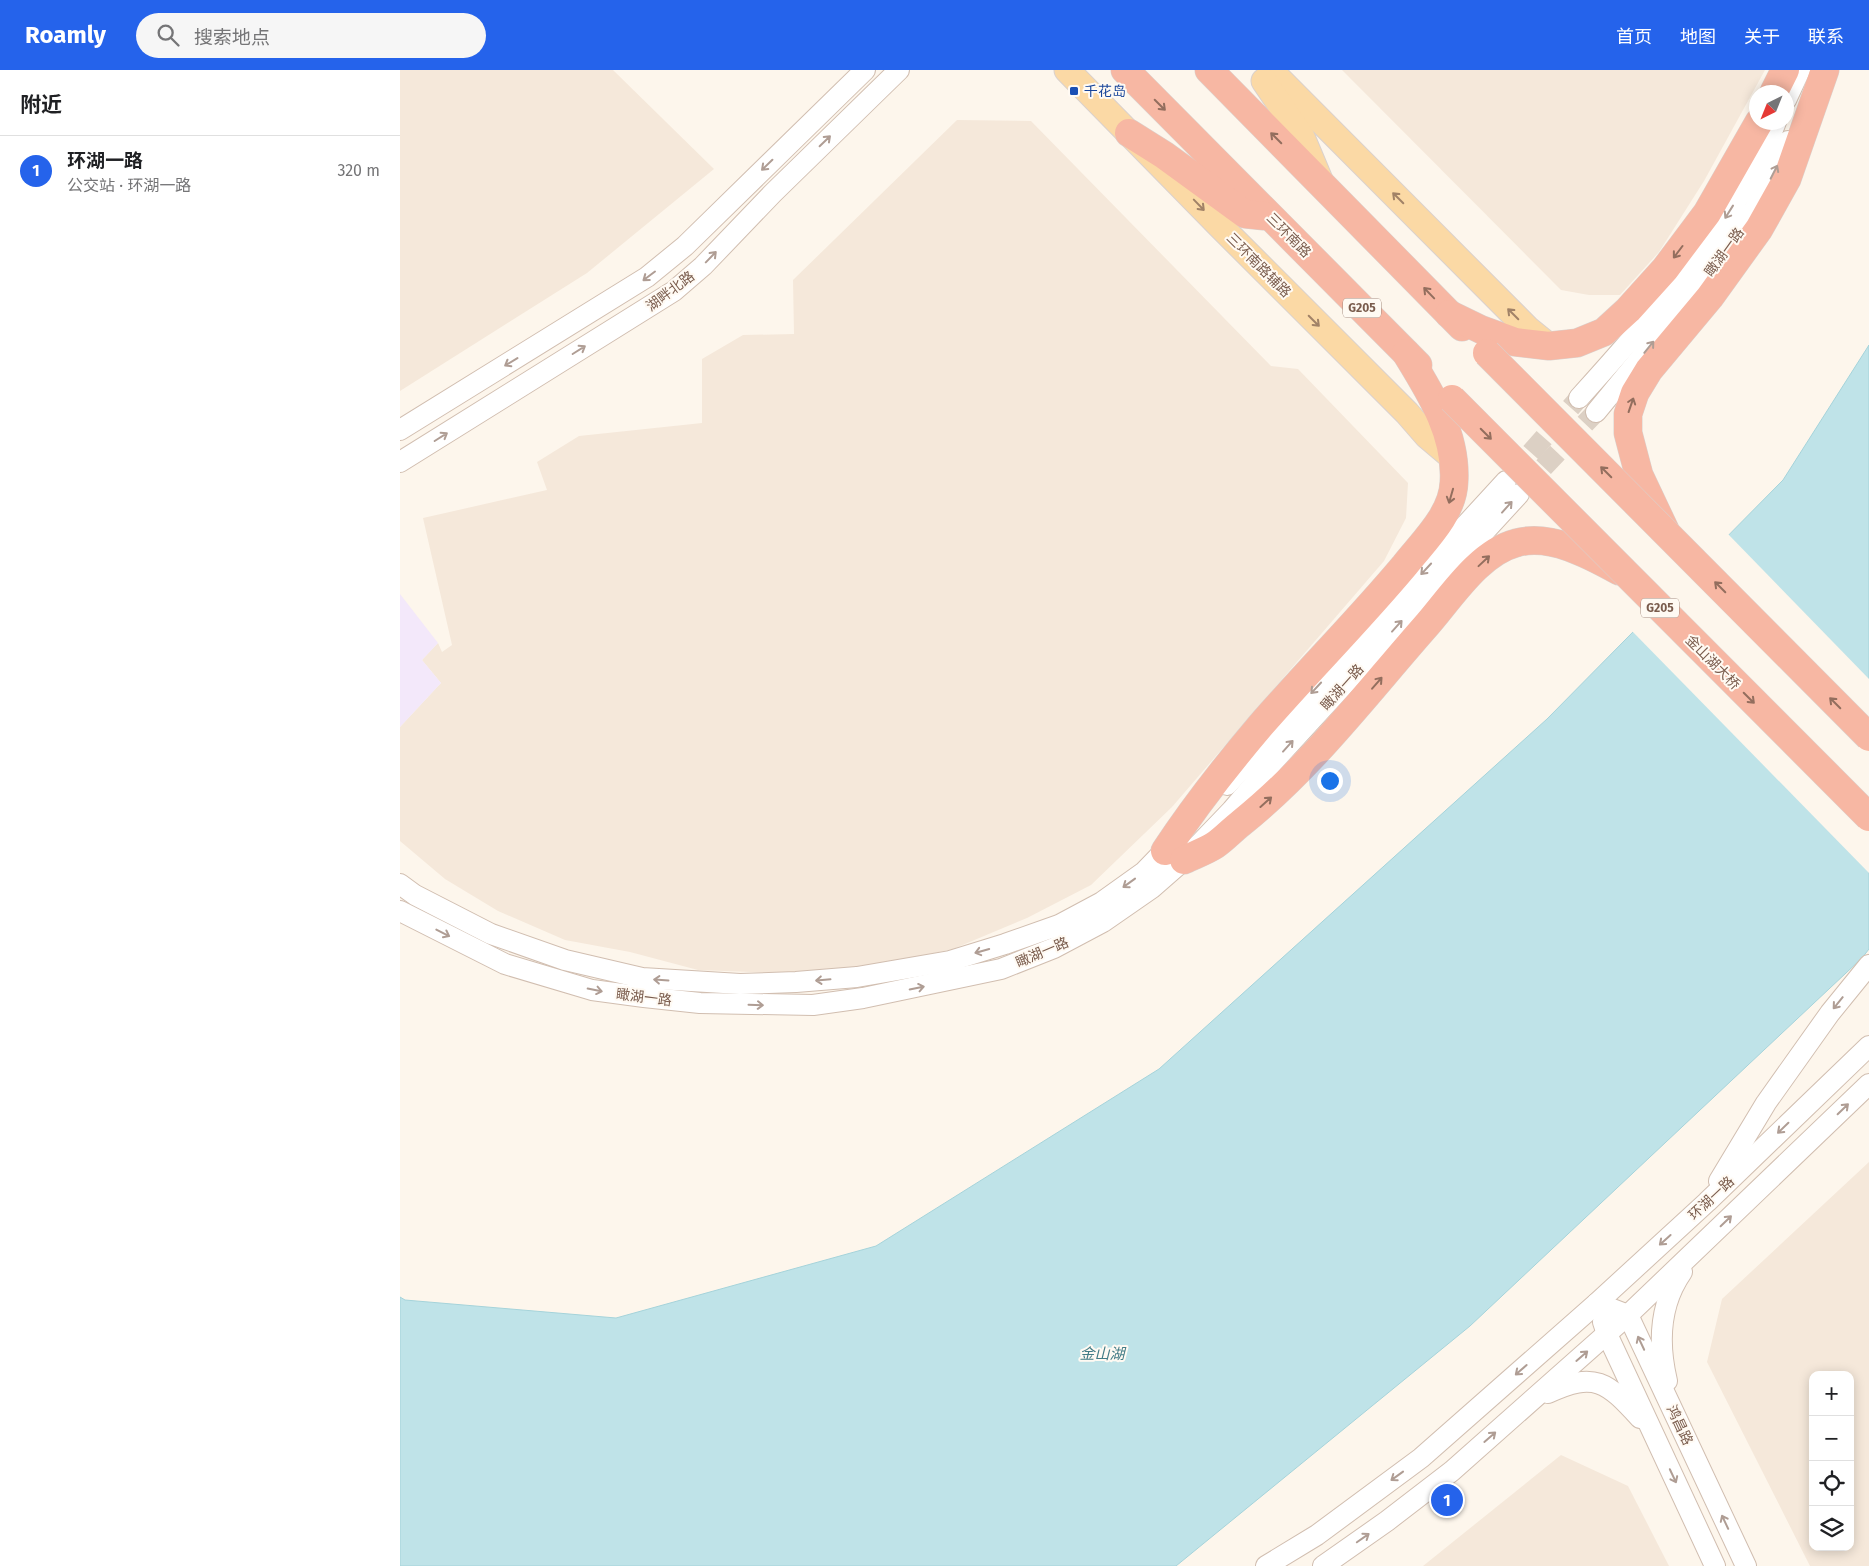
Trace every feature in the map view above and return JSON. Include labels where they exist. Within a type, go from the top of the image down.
[{"type":"highway","name":"三环南路","points":[[1125,70],[1452,399]]},
{"type":"highway","points":[[1209,70],[1869,737]]},
{"type":"highway","points":[[1778,85],[1785,70]]},
{"type":"highway","points":[[1666,533],[1639,475],[1628,434],[1628,414],[1635,393],[1649,370],[1710,297],[1759,228],[1787,179],[1825,70]]},
{"type":"highway","points":[[1449,314],[1482,330],[1515,342],[1549,346],[1577,343],[1604,332],[1628,310],[1665,269],[1707,213],[1754,130]]},
{"type":"highway","points":[[1128,133],[1164,155],[1246,214],[1271,217]]},
{"type":"highway","points":[[1174,855],[1190,813],[1261,725],[1378,598],[1432,532],[1448,505],[1454,483],[1453,458],[1443,419],[1406,353]]},
{"type":"highway","name":"金山湖大桥","points":[[1452,399],[1869,818]]},
{"type":"highway","points":[[1174,855],[1215,845],[1285,784],[1358,704],[1470,574],[1492,553],[1516,542],[1557,543],[1589,555],[1628,575]]},
{"type":"main road","name":"三环南路辅路","points":[[1067,70],[1232,239],[1407,412],[1427,436],[1453,458]]},
{"type":"main road","points":[[1258,70],[1302,137],[1322,185]]},
{"type":"main road","points":[[1270,70],[1528,329],[1549,346]]},
{"type":"street","name":"湖畔北路","points":[[400,430],[647,277],[685,246],[865,70]]},
{"type":"street","name":"湖畔北路","points":[[400,462],[674,291],[703,266],[773,193],[899,70]]},
{"type":"street","points":[[1793,85],[1800,70]]},
{"type":"street","name":"瞰湖一路","points":[[1596,412],[1693,294],[1755,208],[1778,163],[1816,70]]},
{"type":"street","name":"瞰湖一路","points":[[1579,398],[1648,322],[1725,218],[1757,166],[1773,130]]},
{"type":"street","name":"瞰湖一路","points":[[400,884],[415,895],[491,934],[565,960],[642,978],[740,984],[857,977],[950,961],[1059,925],[1102,902],[1144,872],[1174,855],[1232,810],[1512,488]]},
{"type":"street","name":"瞰湖一路","points":[[400,911],[505,964],[592,990],[700,1002],[812,1005],[863,998],[964,978],[1001,969],[1054,948],[1111,916],[1152,888],[1174,855]]},
{"type":"street","points":[[1706,1202],[1766,1103],[1830,1013],[1869,965]]},
{"type":"street","name":"环湖一路","points":[[1266,1566],[1317,1535],[1421,1458],[1596,1303],[1706,1202],[1869,1046]]},
{"type":"street","name":"环湖一路","points":[[1323,1566],[1387,1521],[1452,1471],[1628,1315],[1869,1084]]},
{"type":"street","points":[[1677,1419],[1662,1360],[1661,1333],[1668,1299],[1676,1281],[1699,1248]]},
{"type":"street","points":[[1596,1303],[1628,1315]]},
{"type":"street","points":[[1596,1303],[1607,1334],[1715,1566]]},
{"type":"street","name":"鸿昌路","points":[[1628,1315],[1746,1566]]},
{"type":"street","points":[[1532,1400],[1563,1386],[1582,1381],[1595,1381],[1608,1388],[1628,1405],[1652,1432]]},
{"type":"shaded area","points":[[400,70],[613,70],[714,169],[587,273],[400,391]]},
{"type":"shaded area","points":[[1342,70],[1765,70],[1757,85],[1749,85],[1749,99],[1704,181],[1659,252],[1620,295],[1589,295],[1561,290]]},
{"type":"shaded area","points":[[957,120],[1031,121],[1271,366],[1298,369],[1408,483],[1406,518],[1384,561],[1172,807],[1091,885],[1027,918],[953,949],[858,969],[778,973],[698,970],[630,952],[565,940],[498,911],[445,879],[400,841],[400,727],[441,683],[422,660],[438,643],[442,652],[452,645],[423,518],[547,490],[537,462],[579,436],[702,423],[702,359],[743,335],[794,334],[793,280]]},
{"type":"shaded area","points":[[400,594],[438,643],[422,660],[441,683],[400,727]]},
{"type":"shaded area","points":[[1869,1162],[1869,1566],[1810,1566],[1707,1362],[1722,1299]]},
{"type":"shaded area","points":[[1561,1455],[1628,1486],[1669,1566],[1423,1566]]},
{"type":"water","name":"金山湖","points":[[1869,345],[1869,949],[1862,958],[1470,1326],[1176,1566],[400,1566],[400,1297],[405,1300],[616,1318],[876,1246],[1159,1069],[1547,719],[1783,480]]},
{"type":"pier","points":[[1727,533],[1869,679],[1869,873],[1631,630]]},
{"type":"tunnel","points":[[1511,475],[1579,398]]},
{"type":"tunnel","points":[[1523,489],[1596,412]]},
{"type":"place","name":"千花岛","points":[[1074,91]]},
{"type":"place","name":"环湖一路","points":[[1447,1500]]}]
